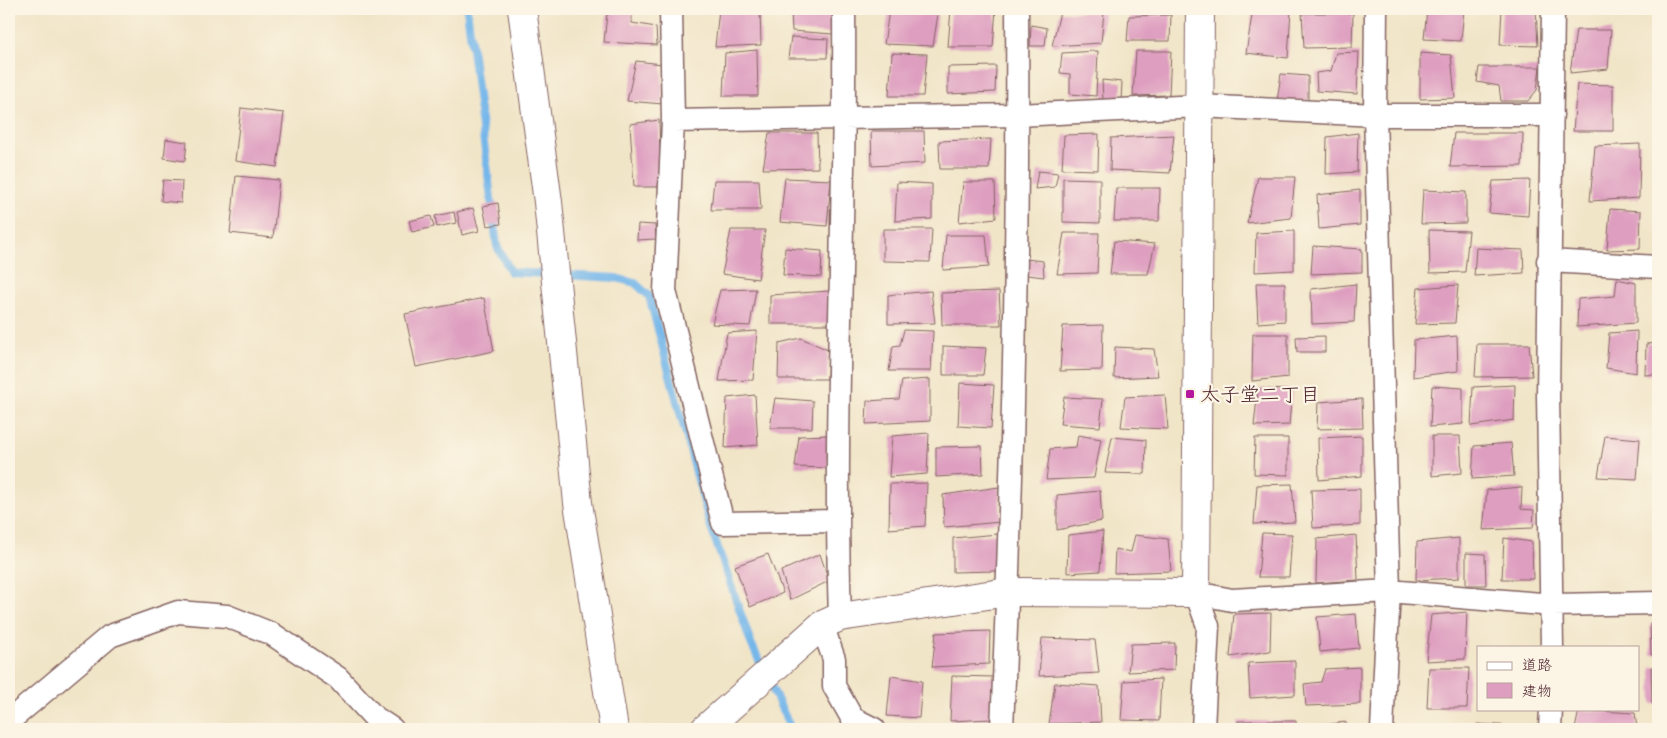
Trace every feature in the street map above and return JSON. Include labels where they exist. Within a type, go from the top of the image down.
[{"type":"street","points":[[522,9],[554,256],[578,503],[614,729]]},
{"type":"street","points":[[671,9],[673,121],[665,291],[723,523],[836,520]]},
{"type":"street","points":[[844,9],[845,118],[836,520],[831,621],[834,686],[852,718],[874,729]]},
{"type":"street","points":[[1002,729],[1008,592],[1018,115],[1018,9]]},
{"type":"street","points":[[1200,9],[1196,593],[1208,626],[1203,729]]},
{"type":"street","points":[[1376,9],[1375,115],[1389,591],[1382,729]]},
{"type":"street","points":[[1552,646],[1548,261],[1553,9]]},
{"type":"street","points":[[673,121],[1018,115],[1199,106],[1375,115],[1552,116]]},
{"type":"street","points":[[1548,261],[1658,267]]},
{"type":"street","points":[[705,729],[831,621],[1008,592],[1196,593],[1232,600],[1389,591],[1553,605],[1658,603]]},
{"type":"street","points":[[9,720],[110,636],[178,612],[227,616],[272,634],[338,678],[374,717],[392,729]]},
{"type":"street","points":[[1550,729],[1551,710]]},
{"type":"building","points":[[719,9],[760,9],[761,45],[715,47]]},
{"type":"building","points":[[791,9],[832,9],[833,34],[792,31]]},
{"type":"building","points":[[951,9],[996,9],[993,47],[948,47]]},
{"type":"building","points":[[1253,9],[1291,9],[1288,58],[1246,53]]},
{"type":"building","points":[[1427,9],[1464,9],[1461,41],[1424,39]]},
{"type":"building","points":[[1502,9],[1536,9],[1538,46],[1500,45]]},
{"type":"building","points":[[632,11],[632,23],[656,27],[657,45],[604,42],[607,14]]},
{"type":"building","points":[[889,11],[938,14],[933,46],[884,44]]},
{"type":"building","points":[[1060,12],[1104,12],[1101,43],[1052,46]]},
{"type":"building","points":[[1302,13],[1353,13],[1352,47],[1304,48]]},
{"type":"building","points":[[1171,15],[1170,41],[1127,41],[1129,16]]},
{"type":"building","points":[[1031,25],[1047,28],[1045,46],[1030,46]]},
{"type":"building","points":[[1576,30],[1611,30],[1608,69],[1570,73]]},
{"type":"building","points":[[791,37],[828,39],[827,58],[788,58]]},
{"type":"building","points":[[757,50],[758,96],[723,96],[725,53]]},
{"type":"building","points":[[1098,51],[1096,96],[1070,94],[1070,74],[1060,73],[1062,53]]},
{"type":"building","points":[[1136,51],[1171,51],[1169,95],[1133,96]]},
{"type":"building","points":[[1359,52],[1357,94],[1317,91],[1316,73],[1331,71],[1336,53]]},
{"type":"building","points":[[892,53],[927,54],[923,96],[889,96]]},
{"type":"building","points":[[1420,53],[1451,55],[1455,98],[1420,99]]},
{"type":"building","points":[[636,61],[662,64],[663,104],[627,101]]},
{"type":"building","points":[[996,66],[995,92],[948,94],[948,67]]},
{"type":"building","points":[[1479,67],[1540,67],[1537,90],[1528,101],[1501,101],[1499,86],[1477,82]]},
{"type":"building","points":[[1281,74],[1308,76],[1308,101],[1277,101]]},
{"type":"building","points":[[1102,80],[1122,82],[1121,100],[1103,100]]},
{"type":"building","points":[[1577,84],[1613,85],[1613,131],[1573,131]]},
{"type":"building","points":[[241,108],[284,113],[277,167],[235,161]]},
{"type":"building","points":[[659,120],[661,187],[634,187],[630,124]]},
{"type":"building","points":[[871,131],[924,131],[925,163],[872,166]]},
{"type":"building","points":[[769,133],[817,133],[818,168],[763,169]]},
{"type":"building","points":[[1358,133],[1357,172],[1326,174],[1327,137]]},
{"type":"building","points":[[1454,133],[1523,133],[1522,166],[1450,167]]},
{"type":"building","points":[[1099,134],[1098,170],[1062,169],[1064,135]]},
{"type":"building","points":[[1174,135],[1170,173],[1110,170],[1111,138]]},
{"type":"building","points":[[166,139],[187,142],[185,161],[164,158]]},
{"type":"building","points":[[991,139],[989,169],[940,169],[939,141]]},
{"type":"building","points":[[1640,144],[1639,198],[1590,201],[1595,146]]},
{"type":"building","points":[[1038,171],[1058,173],[1055,187],[1035,189]]},
{"type":"building","points":[[236,176],[279,180],[273,238],[230,233]]},
{"type":"building","points":[[1258,177],[1295,177],[1291,218],[1247,223]]},
{"type":"building","points":[[785,178],[831,180],[827,226],[780,222]]},
{"type":"building","points":[[1063,178],[1100,179],[1100,223],[1063,222]]},
{"type":"building","points":[[163,180],[182,181],[181,203],[161,201]]},
{"type":"building","points":[[714,180],[759,180],[761,210],[711,210]]},
{"type":"building","points":[[1530,180],[1528,216],[1489,213],[1493,181]]},
{"type":"building","points":[[897,182],[932,184],[932,219],[895,221]]},
{"type":"building","points":[[963,182],[995,182],[996,218],[959,222]]},
{"type":"building","points":[[1116,188],[1160,188],[1159,221],[1114,221]]},
{"type":"building","points":[[1360,190],[1360,225],[1319,229],[1317,195]]},
{"type":"building","points":[[1423,190],[1466,192],[1466,223],[1421,224]]},
{"type":"building","points":[[498,203],[501,224],[487,226],[483,206]]},
{"type":"building","points":[[473,208],[479,231],[462,235],[457,212]]},
{"type":"building","points":[[1610,209],[1641,211],[1640,249],[1607,250]]},
{"type":"building","points":[[454,212],[456,223],[437,227],[435,216]]},
{"type":"building","points":[[431,216],[434,227],[412,232],[409,221]]},
{"type":"building","points":[[638,224],[655,225],[656,239],[637,240]]},
{"type":"building","points":[[883,229],[932,229],[930,262],[883,261]]},
{"type":"building","points":[[731,230],[765,230],[758,279],[722,274]]},
{"type":"building","points":[[1429,230],[1469,231],[1465,272],[1430,273]]},
{"type":"building","points":[[1294,231],[1294,270],[1255,272],[1256,233]]},
{"type":"building","points":[[1064,233],[1099,233],[1097,273],[1057,274]]},
{"type":"building","points":[[946,235],[986,235],[989,267],[943,270]]},
{"type":"building","points":[[1114,241],[1155,244],[1148,274],[1110,274]]},
{"type":"building","points":[[1313,246],[1362,249],[1362,272],[1311,274]]},
{"type":"building","points":[[785,248],[822,251],[821,277],[783,275]]},
{"type":"building","points":[[1476,248],[1523,250],[1524,273],[1474,276]]},
{"type":"building","points":[[1026,259],[1043,261],[1044,277],[1027,275]]},
{"type":"building","points":[[1617,279],[1636,283],[1636,323],[1577,327],[1578,299],[1615,296]]},
{"type":"building","points":[[1256,283],[1285,283],[1285,321],[1258,323]]},
{"type":"building","points":[[1356,284],[1354,322],[1312,324],[1311,289]]},
{"type":"building","points":[[1458,285],[1455,323],[1415,324],[1418,288]]},
{"type":"building","points":[[756,289],[750,326],[712,324],[720,290]]},
{"type":"building","points":[[829,291],[830,324],[770,324],[770,295]]},
{"type":"building","points":[[931,291],[935,323],[888,324],[888,295]]},
{"type":"building","points":[[999,291],[1001,325],[942,325],[941,293]]},
{"type":"building","points":[[484,298],[494,351],[416,367],[405,314]]},
{"type":"building","points":[[1103,325],[1102,370],[1060,371],[1063,326]]},
{"type":"building","points":[[904,330],[933,331],[931,371],[889,371],[893,346],[900,345]]},
{"type":"building","points":[[757,331],[753,380],[719,381],[727,333]]},
{"type":"building","points":[[1637,331],[1636,373],[1606,368],[1609,333]]},
{"type":"building","points":[[1253,334],[1288,334],[1288,377],[1252,381]]},
{"type":"building","points":[[1325,336],[1325,352],[1297,352],[1296,337]]},
{"type":"building","points":[[1457,336],[1458,371],[1413,377],[1414,340]]},
{"type":"building","points":[[801,338],[828,350],[827,379],[778,379],[779,343]]},
{"type":"building","points":[[1658,343],[1658,374],[1645,375],[1646,344]]},
{"type":"building","points":[[1477,344],[1529,344],[1532,376],[1475,377]]},
{"type":"building","points":[[943,346],[986,348],[983,375],[943,375]]},
{"type":"building","points":[[1115,347],[1154,349],[1158,376],[1114,378]]},
{"type":"building","points":[[930,379],[930,421],[866,424],[867,401],[899,399],[902,381]]},
{"type":"building","points":[[960,383],[994,385],[991,428],[958,426]]},
{"type":"building","points":[[1515,385],[1514,420],[1471,426],[1473,387]]},
{"type":"building","points":[[1432,386],[1463,388],[1463,424],[1430,427]]},
{"type":"building","points":[[1258,389],[1292,390],[1289,425],[1254,426]]},
{"type":"building","points":[[755,395],[758,445],[725,448],[727,398]]},
{"type":"building","points":[[1165,395],[1168,429],[1121,427],[1125,397]]},
{"type":"building","points":[[1064,397],[1103,399],[1100,427],[1060,424]]},
{"type":"building","points":[[775,398],[813,401],[812,428],[770,428]]},
{"type":"building","points":[[1362,399],[1363,428],[1317,429],[1318,402]]},
{"type":"building","points":[[1657,404],[1658,431],[1655,431]]},
{"type":"building","points":[[929,433],[927,474],[889,477],[892,436]]},
{"type":"building","points":[[829,435],[828,468],[795,467],[799,436]]},
{"type":"building","points":[[1078,435],[1101,439],[1094,478],[1046,480],[1050,449],[1076,447]]},
{"type":"building","points":[[1362,436],[1362,476],[1319,480],[1318,438]]},
{"type":"building","points":[[1432,436],[1460,436],[1462,473],[1432,476]]},
{"type":"building","points":[[1605,436],[1640,439],[1637,479],[1598,477]]},
{"type":"building","points":[[1112,437],[1146,440],[1145,474],[1105,473]]},
{"type":"building","points":[[1255,438],[1288,438],[1288,475],[1254,474]]},
{"type":"building","points":[[1511,443],[1514,476],[1472,479],[1474,446]]},
{"type":"building","points":[[982,446],[983,474],[936,477],[936,447]]},
{"type":"building","points":[[927,483],[925,526],[889,529],[890,484]]},
{"type":"building","points":[[1292,484],[1295,522],[1254,524],[1257,485]]},
{"type":"building","points":[[999,487],[1001,522],[944,527],[943,495]]},
{"type":"building","points":[[1522,487],[1521,509],[1534,510],[1533,528],[1483,530],[1487,490]]},
{"type":"building","points":[[1360,489],[1360,525],[1313,528],[1311,490]]},
{"type":"building","points":[[1100,491],[1102,521],[1057,530],[1057,495]]},
{"type":"building","points":[[1103,531],[1100,571],[1067,573],[1068,535]]},
{"type":"building","points":[[1262,533],[1292,534],[1289,577],[1258,577]]},
{"type":"building","points":[[998,534],[997,571],[953,572],[953,538]]},
{"type":"building","points":[[1135,535],[1168,539],[1171,571],[1114,573],[1115,549],[1131,552]]},
{"type":"building","points":[[1356,535],[1358,580],[1316,583],[1317,539]]},
{"type":"building","points":[[1459,538],[1459,578],[1416,580],[1417,542]]},
{"type":"building","points":[[1504,538],[1532,542],[1533,579],[1502,579]]},
{"type":"building","points":[[1466,553],[1485,554],[1486,585],[1466,585]]},
{"type":"building","points":[[768,554],[783,593],[750,607],[735,566]]},
{"type":"building","points":[[820,554],[829,581],[790,600],[781,571]]},
{"type":"building","points":[[1467,612],[1465,659],[1426,661],[1431,615]]},
{"type":"building","points":[[1271,613],[1270,651],[1230,657],[1234,614]]},
{"type":"building","points":[[1356,614],[1359,648],[1320,652],[1317,617]]},
{"type":"building","points":[[1650,623],[1658,623],[1658,654],[1651,655]]},
{"type":"building","points":[[990,631],[989,664],[932,667],[936,633]]},
{"type":"building","points":[[1042,638],[1095,640],[1099,673],[1039,676]]},
{"type":"building","points":[[1175,643],[1174,670],[1128,672],[1131,644]]},
{"type":"building","points":[[1295,661],[1295,695],[1250,698],[1248,663]]},
{"type":"building","points":[[1360,667],[1360,704],[1306,706],[1304,684],[1321,682],[1325,669]]},
{"type":"building","points":[[1651,667],[1658,667],[1658,704],[1652,704]]},
{"type":"building","points":[[1429,668],[1469,668],[1467,708],[1427,708]]},
{"type":"building","points":[[891,676],[922,681],[919,718],[887,716]]},
{"type":"building","points":[[952,676],[995,677],[992,719],[950,721]]},
{"type":"building","points":[[1161,679],[1159,721],[1121,720],[1124,681]]},
{"type":"building","points":[[1055,683],[1099,686],[1101,722],[1049,724]]},
{"type":"building","points":[[1579,710],[1635,713],[1637,729],[1575,729]]},
{"type":"building","points":[[1238,721],[1296,721],[1296,729],[1237,729]]},
{"type":"building","points":[[1345,722],[1353,729],[1310,729],[1310,727]]},
{"type":"building","points":[[1477,724],[1516,726],[1516,729],[1476,729]]},
{"type":"waterway","points":[[467,9],[497,246],[511,272],[616,278],[635,283],[649,296],[710,525],[751,643],[791,729]]},
{"type":"place","name":"太子堂二丁目","points":[[1190,394]]}]
